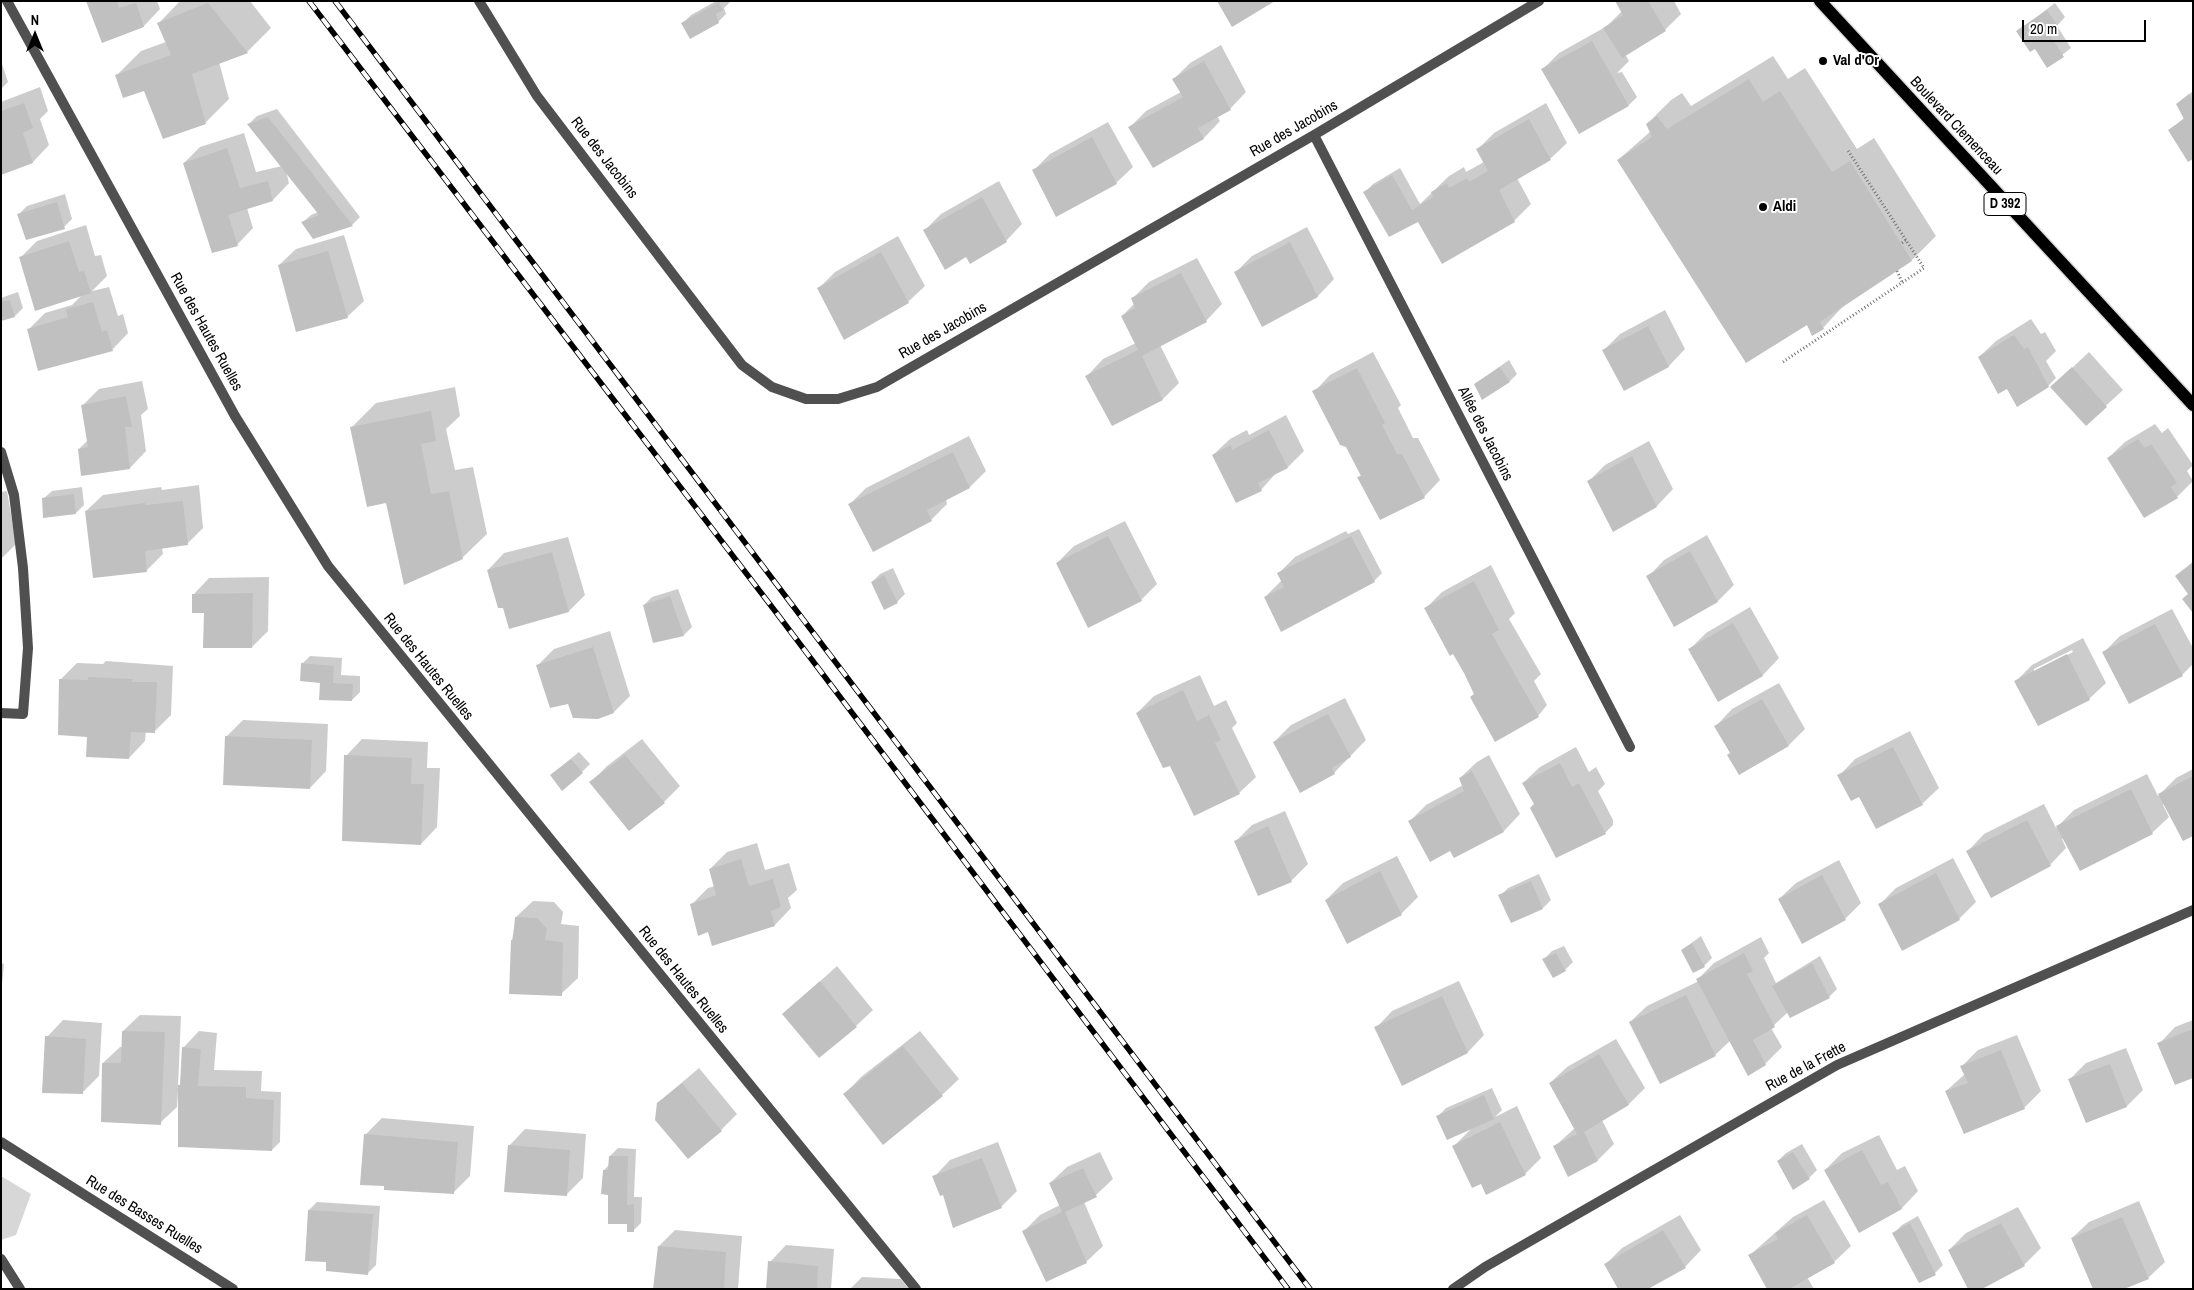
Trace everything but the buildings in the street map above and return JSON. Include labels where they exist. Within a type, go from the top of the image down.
[{"type":"main road","name":"Boulevard Clemenceau","points":[[1820,1],[2193,405]]},
{"type":"street","name":"Rue des Hautes Ruelles","points":[[6,1],[235,416],[328,566],[916,1289]]},
{"type":"street","name":"Rue des Jacobins","points":[[478,1],[537,96],[742,364],[772,387],[806,399],[838,399],[877,387],[1314,135],[1540,1]]},
{"type":"street","name":"Allée des Jacobins","points":[[1314,135],[1630,747]]},
{"type":"street","points":[[1,452],[14,495],[23,568],[28,648],[23,714],[1,713]]},
{"type":"street","name":"Rue de la Frette","points":[[1453,1289],[1485,1267],[1838,1065],[2193,910]]},
{"type":"street","name":"Rue des Basses Ruelles","points":[[1,1142],[233,1289]]},
{"type":"street","points":[[1,1259],[20,1289]]},
{"type":"path","points":[[1783,362],[1924,268],[1847,149]]},
{"type":"path","points":[[1902,243],[1906,240]]},
{"type":"path","points":[[1896,271],[1902,282]]},
{"type":"shaded area","points":[[1,1176],[31,1194],[16,1235],[1,1240]]},
{"type":"railway","points":[[309,1],[775,611],[1288,1289]]},
{"type":"railway","points":[[335,1],[1310,1289]]},
{"type":"place","name":"Val d'Or","points":[[1823,61]]},
{"type":"place","name":"Aldi","points":[[1763,207]]}]
